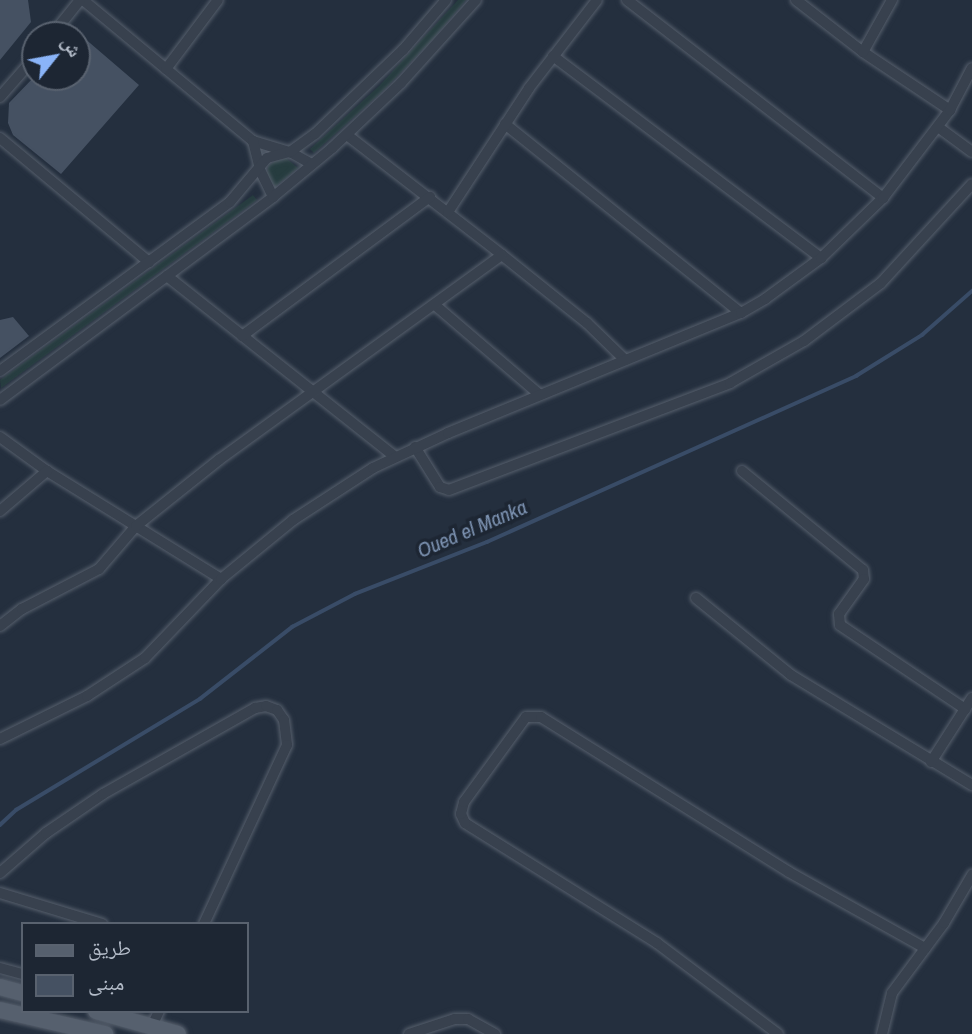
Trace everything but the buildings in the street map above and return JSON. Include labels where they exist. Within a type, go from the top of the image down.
[{"type":"main road","points":[[0,988],[21,993]]},
{"type":"main road","points":[[0,1010],[63,1029],[105,1034]]},
{"type":"main road","points":[[111,1013],[156,1019],[178,1034]]},
{"type":"street","points":[[64,21],[81,0],[253,141],[289,152],[312,164]]},
{"type":"street","points":[[166,69],[218,0]]},
{"type":"street","points":[[0,371],[230,202],[260,170],[267,158],[289,152],[315,134],[403,50],[446,0]]},
{"type":"street","points":[[0,400],[273,197],[347,135],[420,63],[476,0]]},
{"type":"street","points":[[448,212],[505,124],[597,0]]},
{"type":"street","points":[[627,0],[883,198]]},
{"type":"street","points":[[796,0],[863,52],[950,110]]},
{"type":"street","points":[[863,52],[892,0]]},
{"type":"street","points":[[553,56],[821,258]]},
{"type":"street","points":[[0,738],[87,696],[145,658],[221,579],[293,520],[395,457],[741,313],[821,258],[883,198],[950,110],[972,68]]},
{"type":"street","points":[[0,97],[21,73]]},
{"type":"street","points":[[505,124],[741,313]]},
{"type":"street","points":[[938,127],[972,152]]},
{"type":"street","points":[[347,135],[430,197],[587,323],[625,360]]},
{"type":"street","points":[[0,138],[149,261]]},
{"type":"street","points":[[253,141],[260,170],[273,197]]},
{"type":"street","points":[[415,447],[440,487],[449,491],[730,383],[794,348],[874,289],[921,244],[972,184]]},
{"type":"street","points":[[243,335],[430,197]]},
{"type":"street","points":[[0,626],[22,610],[95,573],[136,526],[229,453],[502,255]]},
{"type":"street","points":[[167,276],[395,457]]},
{"type":"street","points":[[435,305],[540,395]]},
{"type":"street","points":[[0,437],[47,471],[221,579]]},
{"type":"street","points":[[0,511],[47,471]]},
{"type":"street","points":[[741,471],[863,570],[864,579],[839,614],[840,625],[965,709]]},
{"type":"street","points":[[696,598],[791,675],[972,785]]},
{"type":"street","points":[[931,762],[972,698]]},
{"type":"street","points":[[0,873],[46,833],[103,794],[255,708],[267,706],[276,710],[284,720],[287,745],[205,922]]},
{"type":"street","points":[[778,1034],[657,943],[465,823],[460,811],[464,802],[526,717],[541,717],[789,872],[925,948]]},
{"type":"street","points":[[882,1034],[892,993],[972,875]]},
{"type":"street","points":[[0,893],[95,922]]},
{"type":"street","points":[[0,968],[21,973]]},
{"type":"street","points":[[409,1034],[455,1019],[468,1019],[495,1034]]},
{"type":"green space","points":[[458,0],[466,0],[432,40],[383,91],[314,153],[310,149],[379,86]]},
{"type":"green space","points":[[279,158],[286,158],[298,168],[275,187],[267,174],[268,166]]},
{"type":"green space","points":[[253,195],[257,200],[1,388],[0,380]]},
{"type":"waterway","name":"Oued el Manka","points":[[0,825],[16,810],[200,699],[292,627],[355,594],[487,542],[856,376],[922,335],[972,291]]}]
